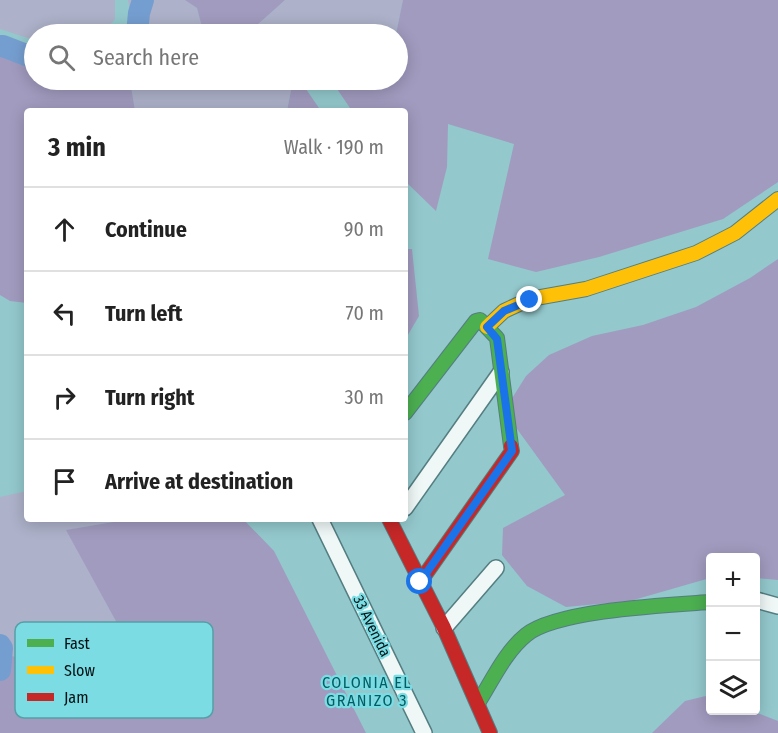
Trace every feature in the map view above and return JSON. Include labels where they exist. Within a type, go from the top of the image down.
[{"type":"street","points":[[487,327],[504,311],[530,300],[586,289],[696,253],[735,233],[778,199]]},
{"type":"street","points":[[408,409],[476,321],[480,321],[487,327],[497,339],[512,451],[420,582]]},
{"type":"street","points":[[408,504],[501,372]]},
{"type":"street","name":"33 Avenida","points":[[321,522],[424,733]]},
{"type":"street","points":[[392,522],[444,628],[490,733]]},
{"type":"street","points":[[444,628],[496,568]]},
{"type":"street","points":[[760,601],[778,606]]},
{"type":"street","points":[[478,702],[516,646],[527,634],[540,626],[565,618],[706,603]]},
{"type":"shaded area","points":[[0,0],[115,0],[115,19],[111,24],[24,24],[24,37],[0,29]]},
{"type":"shaded area","points":[[128,0],[185,0],[197,8],[201,24],[126,24],[131,14]]},
{"type":"shaded area","points":[[185,0],[285,0],[258,24],[201,24],[197,8]]},
{"type":"shaded area","points":[[285,0],[403,0],[398,24],[258,24]]},
{"type":"shaded area","points":[[403,0],[778,0],[778,182],[723,219],[599,257],[536,272],[488,259],[514,144],[448,124],[447,167],[436,211],[408,184],[408,108],[350,108],[338,90],[408,90],[408,24],[398,24]]},
{"type":"shaded area","points":[[0,51],[24,63],[24,90],[132,90],[135,108],[24,108],[24,303],[10,301],[0,295]]},
{"type":"shaded area","points":[[132,90],[291,90],[288,108],[135,108]]},
{"type":"shaded area","points":[[291,90],[307,90],[319,108],[288,108]]},
{"type":"shaded area","points":[[408,249],[412,249],[419,316],[408,335]]},
{"type":"shaded area","points":[[778,259],[778,580],[760,578],[760,553],[706,553],[706,579],[630,601],[566,607],[527,586],[502,555],[503,528],[565,495],[504,411],[526,376],[549,355],[592,336],[643,325],[696,307],[750,278]]},
{"type":"shaded area","points":[[24,492],[24,522],[114,522],[67,530],[117,622],[15,622],[15,657],[0,654],[0,497]]},
{"type":"shaded area","points":[[113,522],[246,522],[274,551],[366,733],[0,733],[0,654],[15,657],[15,718],[213,718],[213,622],[116,622],[66,530]]},
{"type":"shaded area","points":[[706,696],[706,715],[760,714],[778,721],[778,733],[652,733],[685,701]]},
{"type":"waterway","points":[[138,24],[143,0]]},
{"type":"waterway","points":[[0,46],[24,54]]},
{"type":"waterway","points":[[0,645],[2,648],[0,670]]},
{"type":"traffic: fast","points":[[408,409],[476,321],[480,320],[497,338],[511,446]]},
{"type":"traffic: fast","points":[[478,703],[499,667],[518,642],[541,627],[586,614],[706,602]]},
{"type":"traffic: slow","points":[[487,327],[504,311],[530,299],[586,289],[696,253],[735,233],[778,199]]},
{"type":"traffic: jam","points":[[420,582],[512,451],[511,446]]},
{"type":"traffic: jam","points":[[391,522],[444,628],[490,733]]},
{"type":"district","name":"COLONIA EL GRANIZO 3","points":[[367,691]]},
{"type":"route","points":[[420,582],[512,451],[497,339],[487,327],[504,311],[530,300]]}]
